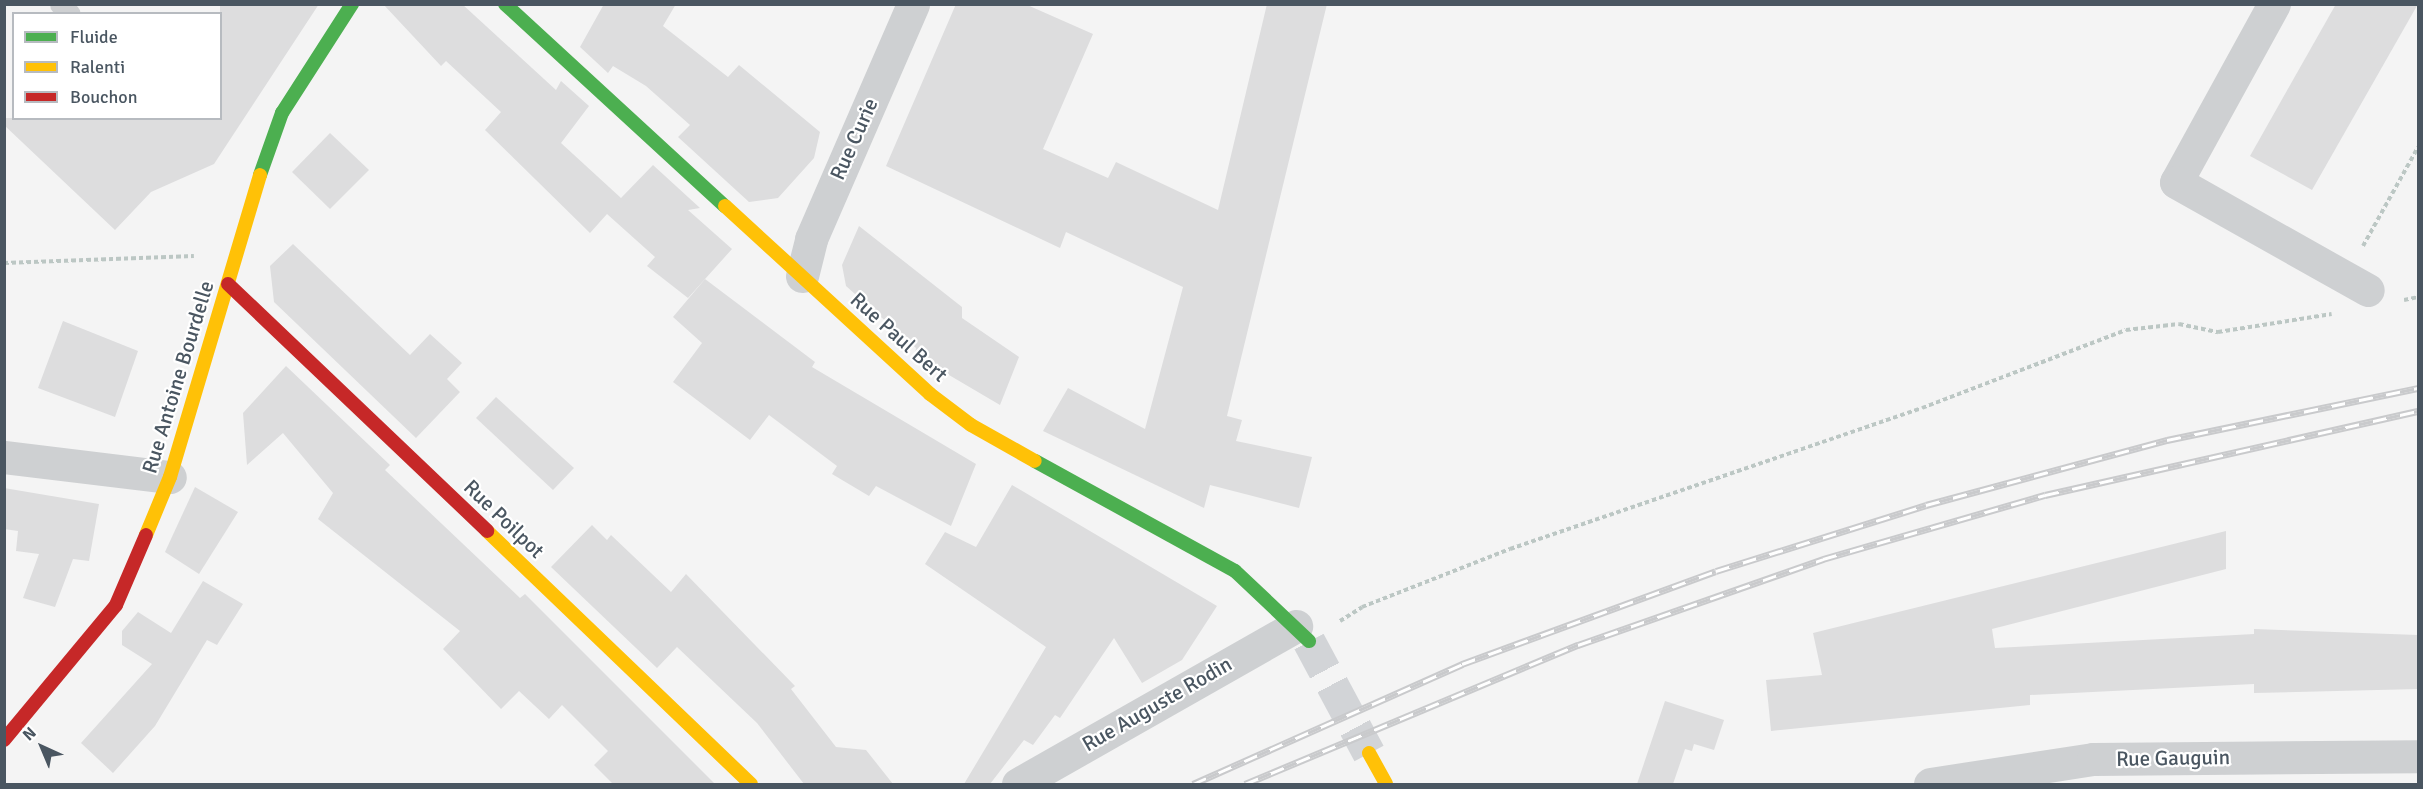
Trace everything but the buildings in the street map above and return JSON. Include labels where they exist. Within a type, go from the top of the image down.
[{"type":"street","name":"Rue Antoine Bourdelle","points":[[4,740],[116,605],[170,477],[282,113],[352,4]]},
{"type":"street","name":"Rue Paul Bert","points":[[505,4],[802,276],[887,357],[971,424],[1235,571],[1303,633]]},
{"type":"street","name":"Rue Curie","points":[[802,276],[811,238],[913,4]]},
{"type":"street","points":[[2274,4],[2176,182],[2368,290]]},
{"type":"street","name":"Rue Poilpot","points":[[228,284],[751,784]]},
{"type":"street","points":[[4,457],[170,477]]},
{"type":"street","name":"Rue Auguste Rodin","points":[[1018,784],[1303,633]]},
{"type":"street","points":[[1369,753],[1386,784]]},
{"type":"street","name":"Rue Gauguin","points":[[1930,784],[2090,772],[2418,756]]},
{"type":"path","points":[[2418,147],[2368,290],[2418,297]]},
{"type":"path","points":[[4,263],[237,254]]},
{"type":"path","points":[[1303,633],[1362,607],[1510,549],[1922,408],[2126,330],[2180,324],[2218,332],[2259,329],[2335,313]]},
{"type":"tunnel","points":[[1309,641],[1369,753]]},
{"type":"railway","points":[[1193,784],[1462,664],[1716,571],[1926,505],[2167,440],[2418,388]]},
{"type":"railway","points":[[1245,784],[1578,645],[1823,559],[2045,495],[2418,411]]},
{"type":"traffic: fast","points":[[260,175],[282,113],[352,4]]},
{"type":"traffic: fast","points":[[505,4],[725,206]]},
{"type":"traffic: fast","points":[[1035,461],[1235,571],[1309,641]]},
{"type":"traffic: slow","points":[[146,535],[170,477],[260,175]]},
{"type":"traffic: slow","points":[[725,206],[930,394],[971,425],[1035,461]]},
{"type":"traffic: slow","points":[[487,531],[751,784]]},
{"type":"traffic: slow","points":[[1369,753],[1386,784]]},
{"type":"traffic: jam","points":[[228,284],[487,531]]},
{"type":"traffic: jam","points":[[4,740],[116,605],[146,535]]}]
